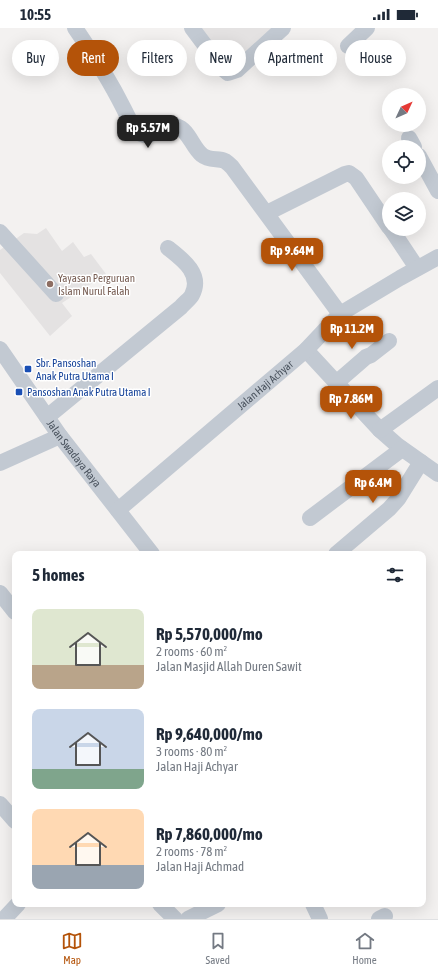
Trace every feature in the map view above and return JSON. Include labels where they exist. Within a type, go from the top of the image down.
[{"type":"street","points":[[75,28],[115,91],[137,131],[141,134],[147,135],[176,126],[182,129],[202,155],[208,158],[225,161],[232,167],[340,314]]},
{"type":"street","points":[[192,28],[222,68],[228,73],[237,70],[284,28]]},
{"type":"street","points":[[354,40],[367,28]]},
{"type":"street","points":[[426,169],[438,191]]},
{"type":"street","points":[[267,213],[311,190],[349,173],[356,178],[382,216]]},
{"type":"street","points":[[0,232],[56,294]]},
{"type":"street","points":[[395,236],[417,268]]},
{"type":"street","points":[[47,417],[181,307],[192,295],[194,275],[187,264],[168,248]]},
{"type":"street","name":"Jalan Haji Achyar","points":[[118,510],[306,350],[340,314],[438,257]]},
{"type":"street","points":[[336,383],[366,357],[389,341]]},
{"type":"street","name":"Jalan Swadaya Raya","points":[[0,349],[60,436],[150,551]]},
{"type":"street","points":[[306,350],[380,430],[402,449],[438,474]]},
{"type":"street","points":[[380,430],[438,388]]},
{"type":"street","points":[[0,463],[60,436]]},
{"type":"street","points":[[310,518],[402,449]]},
{"type":"street","points":[[340,551],[389,509],[398,499],[421,462]]},
{"type":"street","points":[[0,593],[12,608]]},
{"type":"street","points":[[0,804],[12,818]]},
{"type":"street","points":[[4,919],[15,907]]},
{"type":"street","points":[[163,907],[175,919]]},
{"type":"street","points":[[188,919],[212,907]]},
{"type":"street","points":[[314,907],[320,919]]},
{"type":"shaded area","points":[[195,28],[275,28],[261,40],[254,40],[254,46],[246,53],[246,40],[204,40]]},
{"type":"shaded area","name":"Yayasan Perguruan Islam Nurul Falah","points":[[46,228],[62,251],[73,242],[84,257],[91,254],[106,274],[62,303],[72,316],[50,336],[0,273],[0,250],[24,233],[37,234]]},
{"type":"place","name":"Yayasan Perguruan Islam Nurul Falah","points":[[50,284]]},
{"type":"place","name":"Sbr. Pansoshan Anak Putra Utama I","points":[[28,369]]},
{"type":"place","name":"Pansoshan Anak Putra Utama I","points":[[19,392]]}]
